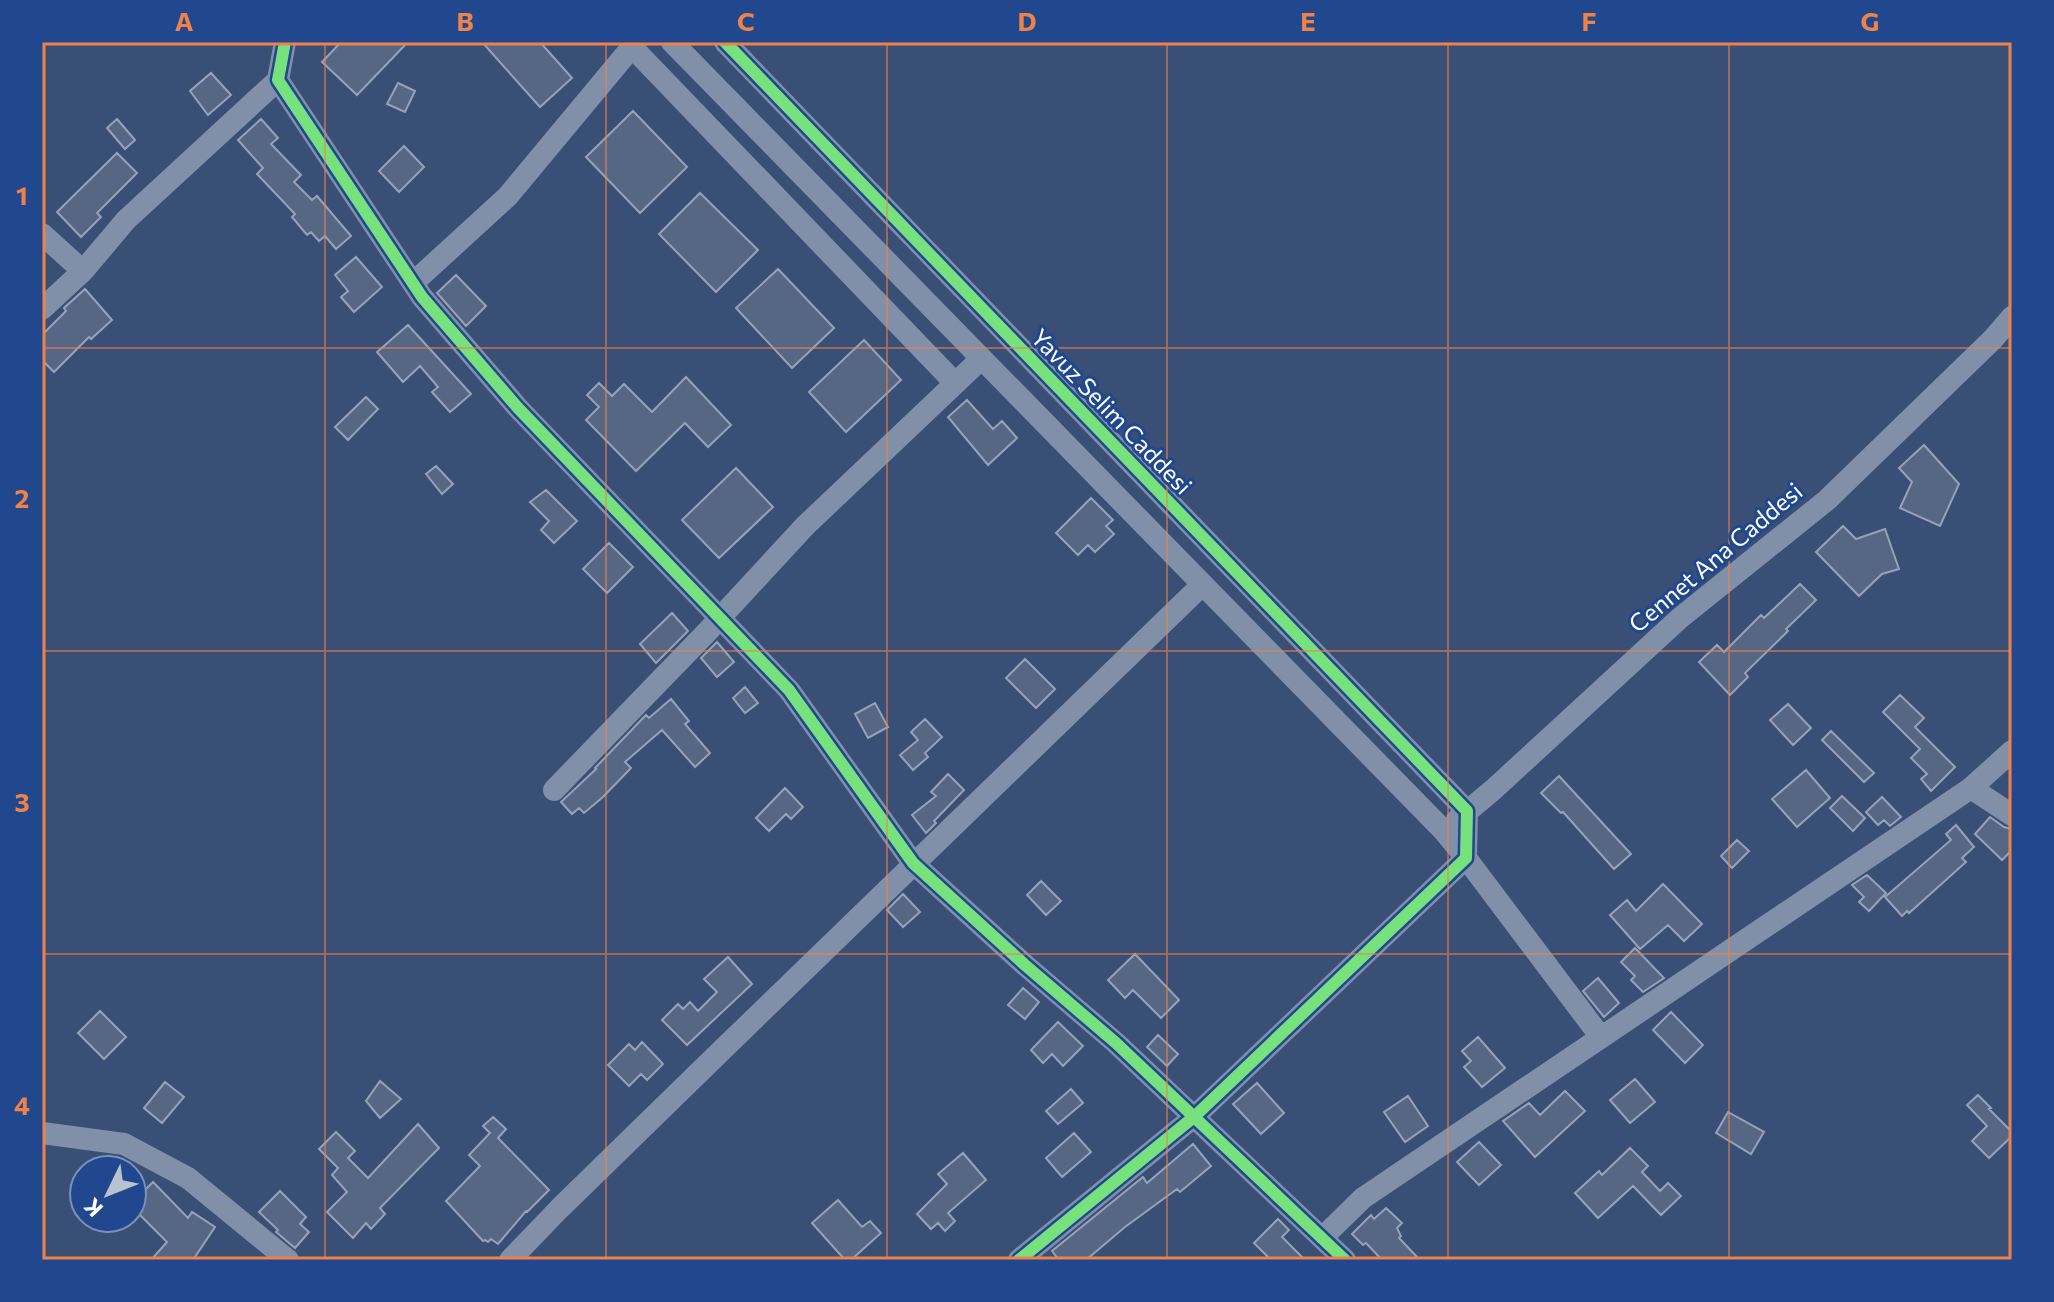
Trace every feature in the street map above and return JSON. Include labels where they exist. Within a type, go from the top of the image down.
[{"type":"street","points":[[42,309],[83,271],[126,220],[278,80],[285,42]]},
{"type":"street","points":[[672,42],[1444,831],[1600,1036]]},
{"type":"street","name":"Yavuz Selim Caddesi","points":[[725,42],[1467,811]]},
{"type":"street","points":[[413,283],[508,196],[634,45],[955,383]]},
{"type":"street","points":[[278,80],[422,297],[518,408],[789,690],[913,863],[1116,1043],[1345,1260]]},
{"type":"street","points":[[42,234],[83,271]]},
{"type":"street","name":"Cennet Ana Caddesi","points":[[1444,831],[1680,618],[1827,500],[2012,317]]},
{"type":"street","points":[[554,790],[805,526],[981,359]]},
{"type":"street","points":[[510,1260],[913,863],[1202,585]]},
{"type":"street","points":[[1322,1238],[1363,1198],[1971,788],[2012,751]]},
{"type":"street","points":[[1971,788],[2012,815]]},
{"type":"street","points":[[1019,1260],[1195,1116],[1466,858],[1467,811]]},
{"type":"street","points":[[42,1133],[124,1144],[188,1178],[288,1260]]},
{"type":"building","points":[[341,42],[408,42],[357,95],[322,62]]},
{"type":"building","points":[[482,42],[540,42],[572,78],[540,107]]},
{"type":"building","points":[[211,73],[231,95],[208,115],[190,91]]},
{"type":"building","points":[[398,83],[415,91],[405,112],[387,104]]},
{"type":"building","points":[[633,111],[687,167],[640,213],[586,157]]},
{"type":"building","points":[[117,119],[135,140],[125,149],[107,128]]},
{"type":"building","points":[[261,119],[278,138],[271,144],[301,175],[294,182],[312,200],[317,196],[351,236],[336,249],[325,236],[319,241],[311,232],[307,235],[292,217],[295,214],[257,174],[263,168],[238,140]]},
{"type":"building","points":[[404,146],[424,167],[399,192],[379,171]]},
{"type":"building","points":[[117,153],[137,173],[97,213],[101,217],[81,237],[57,212]]},
{"type":"building","points":[[700,193],[758,250],[716,292],[659,234]]},
{"type":"building","points":[[356,257],[382,287],[354,312],[341,297],[348,291],[335,275]]},
{"type":"building","points":[[778,269],[834,328],[792,368],[736,308]]},
{"type":"building","points":[[456,275],[486,306],[466,326],[437,293]]},
{"type":"building","points":[[85,289],[112,320],[91,339],[89,337],[54,372],[42,360],[42,335]]},
{"type":"building","points":[[408,325],[471,394],[450,412],[432,392],[438,387],[420,366],[403,382],[377,352]]},
{"type":"building","points":[[864,340],[901,380],[846,432],[809,392]]},
{"type":"building","points":[[686,377],[731,425],[708,447],[685,423],[636,471],[586,420],[599,407],[587,395],[599,383],[612,396],[624,384],[652,412]]},
{"type":"building","points":[[366,397],[378,409],[348,440],[335,427]]},
{"type":"building","points":[[967,400],[993,429],[1002,421],[1017,438],[988,465],[948,417]]},
{"type":"building","points":[[1924,445],[1959,484],[1940,526],[1900,508],[1912,482],[1899,468]]},
{"type":"building","points":[[436,466],[453,484],[442,494],[426,474]]},
{"type":"building","points":[[736,468],[773,507],[719,558],[682,520]]},
{"type":"building","points":[[546,490],[577,521],[554,543],[541,530],[549,521],[530,502]]},
{"type":"building","points":[[1091,498],[1113,520],[1106,526],[1114,534],[1095,552],[1088,545],[1078,555],[1056,533]]},
{"type":"building","points":[[1843,526],[1856,539],[1885,529],[1899,569],[1882,574],[1859,596],[1816,552]]},
{"type":"building","points":[[609,543],[633,567],[607,593],[583,569]]},
{"type":"building","points":[[1800,584],[1816,600],[1745,673],[1748,677],[1730,695],[1699,662],[1717,645],[1724,652],[1761,615],[1764,618]]},
{"type":"building","points":[[672,613],[688,631],[656,663],[640,644]]},
{"type":"building","points":[[717,642],[734,662],[717,677],[701,658]]},
{"type":"building","points":[[1025,659],[1055,689],[1036,708],[1006,678]]},
{"type":"building","points":[[745,687],[758,703],[745,713],[733,698]]},
{"type":"building","points":[[1900,695],[1924,718],[1915,727],[1955,767],[1931,791],[1921,779],[1927,774],[1911,758],[1920,749],[1883,712]]},
{"type":"building","points":[[671,699],[689,721],[685,724],[710,753],[695,767],[662,730],[625,762],[631,768],[603,797],[584,813],[579,808],[572,814],[561,802],[646,715],[649,718]]},
{"type":"building","points":[[875,703],[888,727],[868,738],[855,714]]},
{"type":"building","points":[[1788,704],[1811,728],[1793,745],[1770,720]]},
{"type":"building","points":[[925,719],[942,737],[925,753],[928,757],[913,770],[900,755],[918,740],[911,732]]},
{"type":"building","points":[[1831,731],[1874,773],[1864,782],[1822,740]]},
{"type":"building","points":[[1806,770],[1830,798],[1797,827],[1772,799]]},
{"type":"building","points":[[948,774],[964,790],[926,833],[912,815],[936,796],[931,792]]},
{"type":"building","points":[[1559,776],[1631,854],[1614,869],[1563,812],[1541,793]]},
{"type":"building","points":[[785,788],[803,807],[791,819],[786,814],[769,831],[756,818]]},
{"type":"building","points":[[1842,796],[1865,818],[1853,831],[1830,808]]},
{"type":"building","points":[[1882,797],[1901,817],[1890,826],[1884,820],[1878,825],[1866,812]]},
{"type":"building","points":[[1990,817],[2012,829],[2012,850],[2002,860],[1975,834]]},
{"type":"building","points":[[1956,825],[1974,847],[1962,858],[1966,862],[1902,916],[1885,897],[1951,840],[1946,834]]},
{"type":"building","points":[[1737,840],[1749,851],[1732,868],[1721,856]]},
{"type":"building","points":[[1867,875],[1886,893],[1869,911],[1859,902],[1864,897],[1852,885]]},
{"type":"building","points":[[1041,881],[1061,901],[1046,915],[1027,895]]},
{"type":"building","points":[[1663,884],[1702,924],[1684,941],[1668,925],[1640,949],[1610,915],[1627,900],[1636,911]]},
{"type":"building","points":[[903,894],[920,912],[903,927],[887,910]]},
{"type":"building","points":[[1635,948],[1664,978],[1643,992],[1631,980],[1635,976],[1621,962]]},
{"type":"building","points":[[1135,954],[1179,1000],[1161,1018],[1133,990],[1125,998],[1108,980]]},
{"type":"building","points":[[728,957],[752,984],[687,1045],[662,1020],[678,1004],[683,1009],[690,1002],[698,1011],[717,992],[704,979]]},
{"type":"building","points":[[1598,978],[1619,1003],[1604,1017],[1583,991]]},
{"type":"building","points":[[1023,988],[1039,1002],[1025,1019],[1008,1005]]},
{"type":"building","points":[[100,1011],[126,1037],[104,1059],[78,1033]]},
{"type":"building","points":[[1671,1012],[1703,1045],[1685,1063],[1653,1030]]},
{"type":"building","points":[[1058,1022],[1083,1046],[1063,1066],[1052,1054],[1043,1063],[1031,1050]]},
{"type":"building","points":[[1158,1035],[1178,1054],[1167,1066],[1147,1047]]},
{"type":"building","points":[[1478,1037],[1505,1068],[1482,1087],[1464,1067],[1471,1061],[1462,1051]]},
{"type":"building","points":[[642,1042],[663,1064],[647,1080],[641,1074],[629,1086],[608,1065],[629,1044],[635,1050]]},
{"type":"building","points":[[1635,1079],[1655,1102],[1630,1123],[1610,1100]]},
{"type":"building","points":[[380,1081],[401,1099],[380,1118],[366,1101]]},
{"type":"building","points":[[165,1082],[184,1097],[162,1123],[144,1108]]},
{"type":"building","points":[[1257,1083],[1284,1113],[1261,1134],[1233,1104]]},
{"type":"building","points":[[1071,1089],[1083,1103],[1058,1124],[1046,1111]]},
{"type":"building","points":[[1565,1091],[1585,1111],[1535,1157],[1503,1121],[1529,1103],[1540,1115]]},
{"type":"building","points":[[1978,1095],[2012,1132],[2012,1136],[1989,1158],[1972,1141],[1987,1126],[1967,1105]]},
{"type":"building","points":[[1408,1096],[1428,1126],[1405,1142],[1384,1112]]},
{"type":"building","points":[[1728,1112],[1764,1132],[1751,1154],[1716,1133]]},
{"type":"building","points":[[493,1117],[506,1129],[498,1138],[549,1190],[498,1244],[491,1239],[483,1241],[446,1201],[480,1166],[469,1155],[490,1133],[483,1126]]},
{"type":"building","points":[[418,1124],[439,1148],[380,1208],[385,1214],[371,1229],[366,1223],[353,1238],[327,1212],[347,1192],[332,1175],[338,1168],[319,1149],[336,1132],[355,1151],[348,1158],[368,1178]]},
{"type":"building","points":[[1074,1133],[1091,1152],[1062,1177],[1046,1158]]},
{"type":"building","points":[[1479,1142],[1501,1165],[1479,1185],[1457,1162]]},
{"type":"building","points":[[1193,1144],[1211,1166],[1180,1192],[1177,1189],[1125,1227],[1086,1260],[1059,1260],[1052,1251],[1143,1177],[1147,1183]]},
{"type":"building","points":[[1630,1148],[1648,1166],[1642,1172],[1660,1191],[1668,1183],[1681,1196],[1661,1215],[1633,1186],[1598,1218],[1575,1193],[1599,1171],[1602,1175]]},
{"type":"building","points":[[963,1153],[986,1180],[948,1213],[955,1221],[945,1231],[938,1223],[931,1229],[917,1214],[947,1184],[938,1174]]},
{"type":"building","points":[[153,1182],[188,1218],[192,1212],[215,1227],[193,1260],[151,1260],[167,1242],[148,1223],[148,1187]]},
{"type":"building","points":[[280,1191],[306,1217],[300,1224],[309,1232],[295,1248],[259,1212]]},
{"type":"building","points":[[838,1200],[862,1227],[870,1221],[881,1233],[851,1260],[845,1260],[812,1223]]},
{"type":"building","points":[[1386,1208],[1402,1223],[1397,1228],[1399,1238],[1420,1260],[1382,1260],[1352,1234],[1371,1215],[1374,1219]]},
{"type":"building","points":[[1278,1219],[1289,1230],[1282,1237],[1305,1260],[1271,1260],[1254,1243]]},
{"type":"cycle path","points":[[285,42],[278,80],[422,297],[518,408],[789,690],[913,863],[1116,1043],[1345,1260]]},
{"type":"cycle path","points":[[725,42],[1467,811],[1466,858],[1195,1116],[1019,1260]]}]
